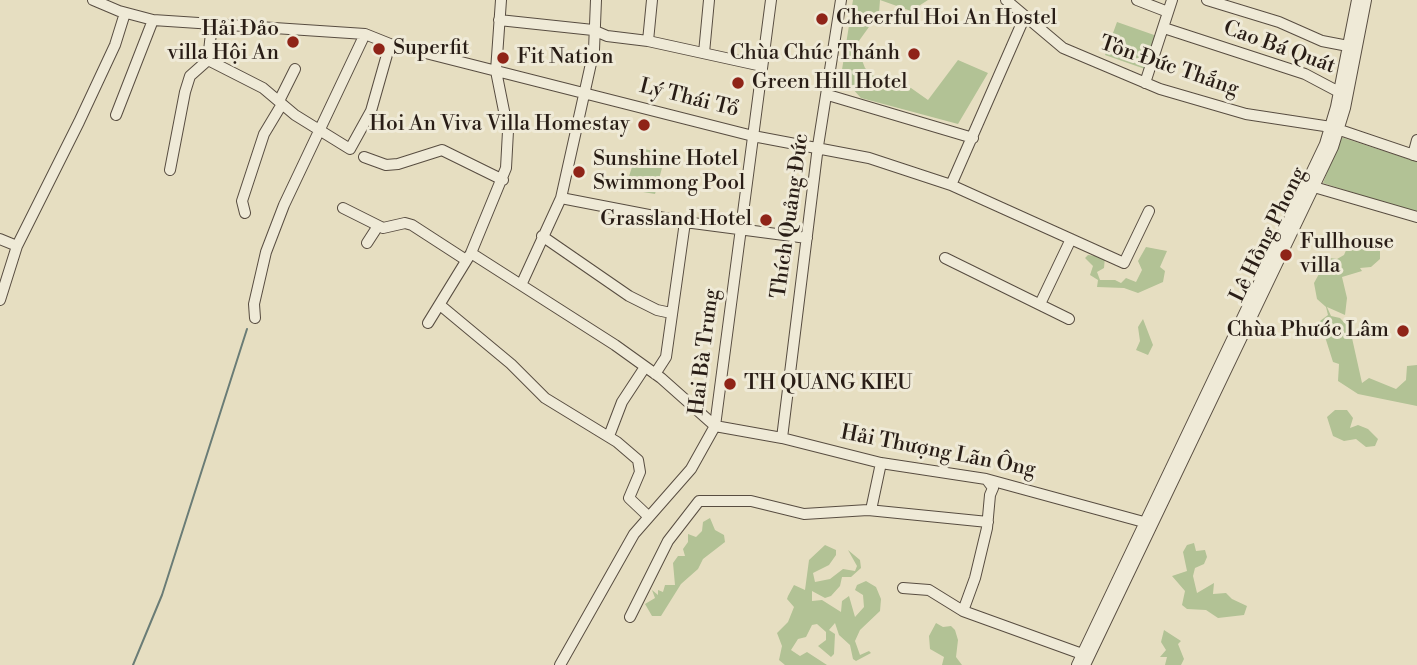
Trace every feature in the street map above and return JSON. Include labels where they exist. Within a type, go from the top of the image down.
[{"type":"street","name":"Lý Thái Tổ","points":[[93,0],[125,13],[153,20],[365,34],[390,44],[753,136],[818,146],[951,185],[1124,263],[1149,211]]},
{"type":"street","points":[[428,323],[469,256],[503,180],[509,155],[508,131],[496,71],[501,0]]},
{"type":"street","points":[[522,283],[561,198],[587,93],[594,50],[596,0]]},
{"type":"street","points":[[648,41],[652,0]]},
{"type":"street","points":[[704,53],[709,0]]},
{"type":"street","name":"Hai Bà Trưng","points":[[560,665],[634,534],[691,469],[715,426],[771,0]]},
{"type":"street","name":"Thích Quảng Đức","points":[[782,438],[818,146],[841,0]]},
{"type":"street","name":"Tôn Đức Thắng","points":[[1006,0],[1063,48],[1145,83],[1194,101],[1247,114],[1335,129],[1415,156]]},
{"type":"street","points":[[1137,0],[1168,12]]},
{"type":"street","points":[[1145,83],[1172,0]]},
{"type":"street","points":[[1207,0],[1279,22],[1322,41],[1348,46]]},
{"type":"street","name":"Lê Hồng Phong","points":[[1077,665],[1255,301],[1335,129],[1339,92],[1357,0]]},
{"type":"street","name":"Lê Hồng Phong","points":[[1255,301],[1314,187],[1335,129],[1366,0]]},
{"type":"street","points":[[0,300],[17,246],[115,45],[125,13]]},
{"type":"street","points":[[951,185],[1025,16]]},
{"type":"street","points":[[116,116],[153,20]]},
{"type":"street","points":[[499,20],[593,30],[607,36],[648,41],[762,66]]},
{"type":"street","points":[[170,170],[190,76],[208,60],[212,24]]},
{"type":"street","name":"Cao Bá Quát","points":[[1164,28],[1305,74],[1339,92]]},
{"type":"street","points":[[255,318],[254,304],[266,252],[319,130],[365,34]]},
{"type":"street","points":[[594,50],[607,36]]},
{"type":"street","points":[[208,60],[263,88],[319,130],[351,149],[371,111],[390,44]]},
{"type":"street","points":[[245,213],[242,201],[264,134],[295,69]]},
{"type":"street","points":[[828,95],[973,138]]},
{"type":"street","points":[[1415,156],[1417,140]]},
{"type":"street","points":[[364,157],[386,165],[398,164],[442,150],[503,180]]},
{"type":"street","points":[[1314,187],[1417,216]]},
{"type":"street","points":[[561,198],[685,222],[807,237]]},
{"type":"street","points":[[343,208],[388,229],[405,223],[412,225],[522,283],[655,374],[715,426]]},
{"type":"street","points":[[655,374],[666,358],[685,222]]},
{"type":"street","points":[[366,243],[378,226]]},
{"type":"street","points":[[542,236],[629,296],[657,310],[671,313]]},
{"type":"street","points":[[0,239],[17,246]]},
{"type":"street","points":[[1040,304],[1070,239]]},
{"type":"street","points":[[945,258],[1069,319]]},
{"type":"street","points":[[440,305],[511,364],[545,398],[609,436],[640,464],[629,498],[648,516]]},
{"type":"street","points":[[609,436],[622,402],[645,367]]},
{"type":"street","name":"Hải Thượng Lãn Ông","points":[[715,426],[782,438],[881,463],[986,479],[1147,523]]},
{"type":"street","points":[[871,510],[881,463]]},
{"type":"street","points":[[963,611],[983,550],[988,522],[993,488],[986,479]]},
{"type":"street","points":[[630,617],[668,541],[699,501],[751,501],[804,514],[871,510],[988,522]]},
{"type":"street","name":"Lê Hồng Phong","points":[[1085,665],[1147,523]]},
{"type":"street","points":[[903,588],[929,590],[963,611],[1082,654]]},
{"type":"green space","points":[[853,0],[880,0],[879,13],[856,45],[865,68],[876,78],[911,88],[928,100],[958,60],[988,73],[958,124],[861,98],[841,76]]},
{"type":"green space","points":[[880,0],[928,0],[911,11]]},
{"type":"green space","points":[[1117,22],[1157,36],[1145,69],[1105,55]]},
{"type":"green space","points":[[1341,137],[1417,162],[1417,213],[1323,183]]},
{"type":"green space","points":[[638,148],[666,153],[655,194],[625,189]]},
{"type":"green space","points":[[1146,247],[1167,251],[1160,267],[1165,271],[1163,282],[1138,293],[1124,288],[1097,287],[1098,280],[1090,275],[1093,266],[1085,258],[1088,255],[1105,257],[1104,268],[1097,272],[1100,280],[1115,280],[1121,283],[1126,278],[1136,282],[1142,270],[1138,261]]},
{"type":"green space","points":[[1347,248],[1380,251],[1380,259],[1371,267],[1360,268],[1362,271],[1342,277],[1347,298],[1345,315],[1327,307],[1331,316],[1340,318],[1350,329],[1362,383],[1369,378],[1396,389],[1406,380],[1407,366],[1417,365],[1417,406],[1358,394],[1338,381],[1339,364],[1333,362],[1320,321],[1328,315],[1326,307],[1317,299],[1314,283],[1325,263],[1323,257],[1337,259],[1344,255]]},
{"type":"green space","points":[[1143,319],[1153,345],[1148,355],[1136,350],[1140,341],[1138,327]]},
{"type":"green space","points":[[1335,410],[1347,410],[1353,418],[1350,428],[1358,425],[1368,429],[1378,439],[1375,446],[1366,447],[1356,439],[1344,441],[1333,436],[1327,417]]},
{"type":"green space","points":[[710,518],[715,530],[724,535],[725,542],[703,559],[698,569],[681,584],[661,616],[652,616],[645,604],[655,598],[652,590],[658,595],[658,590],[663,592],[665,585],[675,585],[673,563],[678,556],[685,556],[683,549],[688,542],[688,534],[696,537],[702,531],[703,522]]},
{"type":"green space","points":[[1194,543],[1196,551],[1205,550],[1207,557],[1204,564],[1195,568],[1193,576],[1197,593],[1214,583],[1213,594],[1226,593],[1247,606],[1244,615],[1218,618],[1206,610],[1187,609],[1182,605],[1185,591],[1172,576],[1187,571],[1183,552],[1187,545]]},
{"type":"green space","points":[[825,545],[836,550],[836,555],[829,565],[813,573],[815,582],[830,579],[843,569],[855,571],[857,566],[848,550],[860,560],[861,568],[851,577],[842,577],[840,586],[831,596],[825,598],[812,591],[812,601],[822,600],[841,612],[842,601],[849,596],[855,617],[864,607],[863,595],[855,590],[857,585],[866,581],[876,587],[881,599],[880,611],[860,630],[855,641],[860,655],[869,651],[871,653],[856,661],[853,659],[850,645],[839,635],[835,623],[829,630],[835,634],[834,654],[831,657],[818,646],[826,640],[826,632],[817,624],[812,625],[806,637],[798,639],[791,650],[800,656],[807,652],[827,665],[785,665],[779,660],[782,646],[777,633],[788,622],[794,607],[787,599],[788,596],[794,585],[805,590],[809,560]]},
{"type":"green space","points":[[936,623],[943,627],[951,626],[955,630],[958,640],[956,657],[962,665],[942,665],[944,657],[930,649],[929,636]]},
{"type":"green space","points":[[1164,630],[1181,641],[1178,644],[1184,659],[1181,665],[1165,665],[1167,657],[1160,657],[1166,650],[1161,642]]},
{"type":"waterway","points":[[133,665],[162,595],[247,329]]},
{"type":"place","name":"Cheerful Hoi An Hostel","points":[[822,19]]},
{"type":"place","name":"Hải Đảo villa Hội An","points":[[293,42]]},
{"type":"place","name":"Superfit","points":[[379,49]]},
{"type":"place","name":"Chùa Chúc Thánh","points":[[914,54]]},
{"type":"place","name":"Fit Nation","points":[[503,58]]},
{"type":"place","name":"Green Hill Hotel","points":[[738,83]]},
{"type":"place","name":"Hoi An Viva Villa Homestay","points":[[644,125]]},
{"type":"place","name":"Sunshine Hotel Swimmong Pool","points":[[579,172]]},
{"type":"place","name":"Grassland Hotel","points":[[766,220]]},
{"type":"place","name":"Fullhouse villa","points":[[1286,255]]},
{"type":"place","name":"Chùa Phước Lâm","points":[[1403,331]]},
{"type":"place","name":"TH QUANG KIEU","points":[[730,384]]}]
